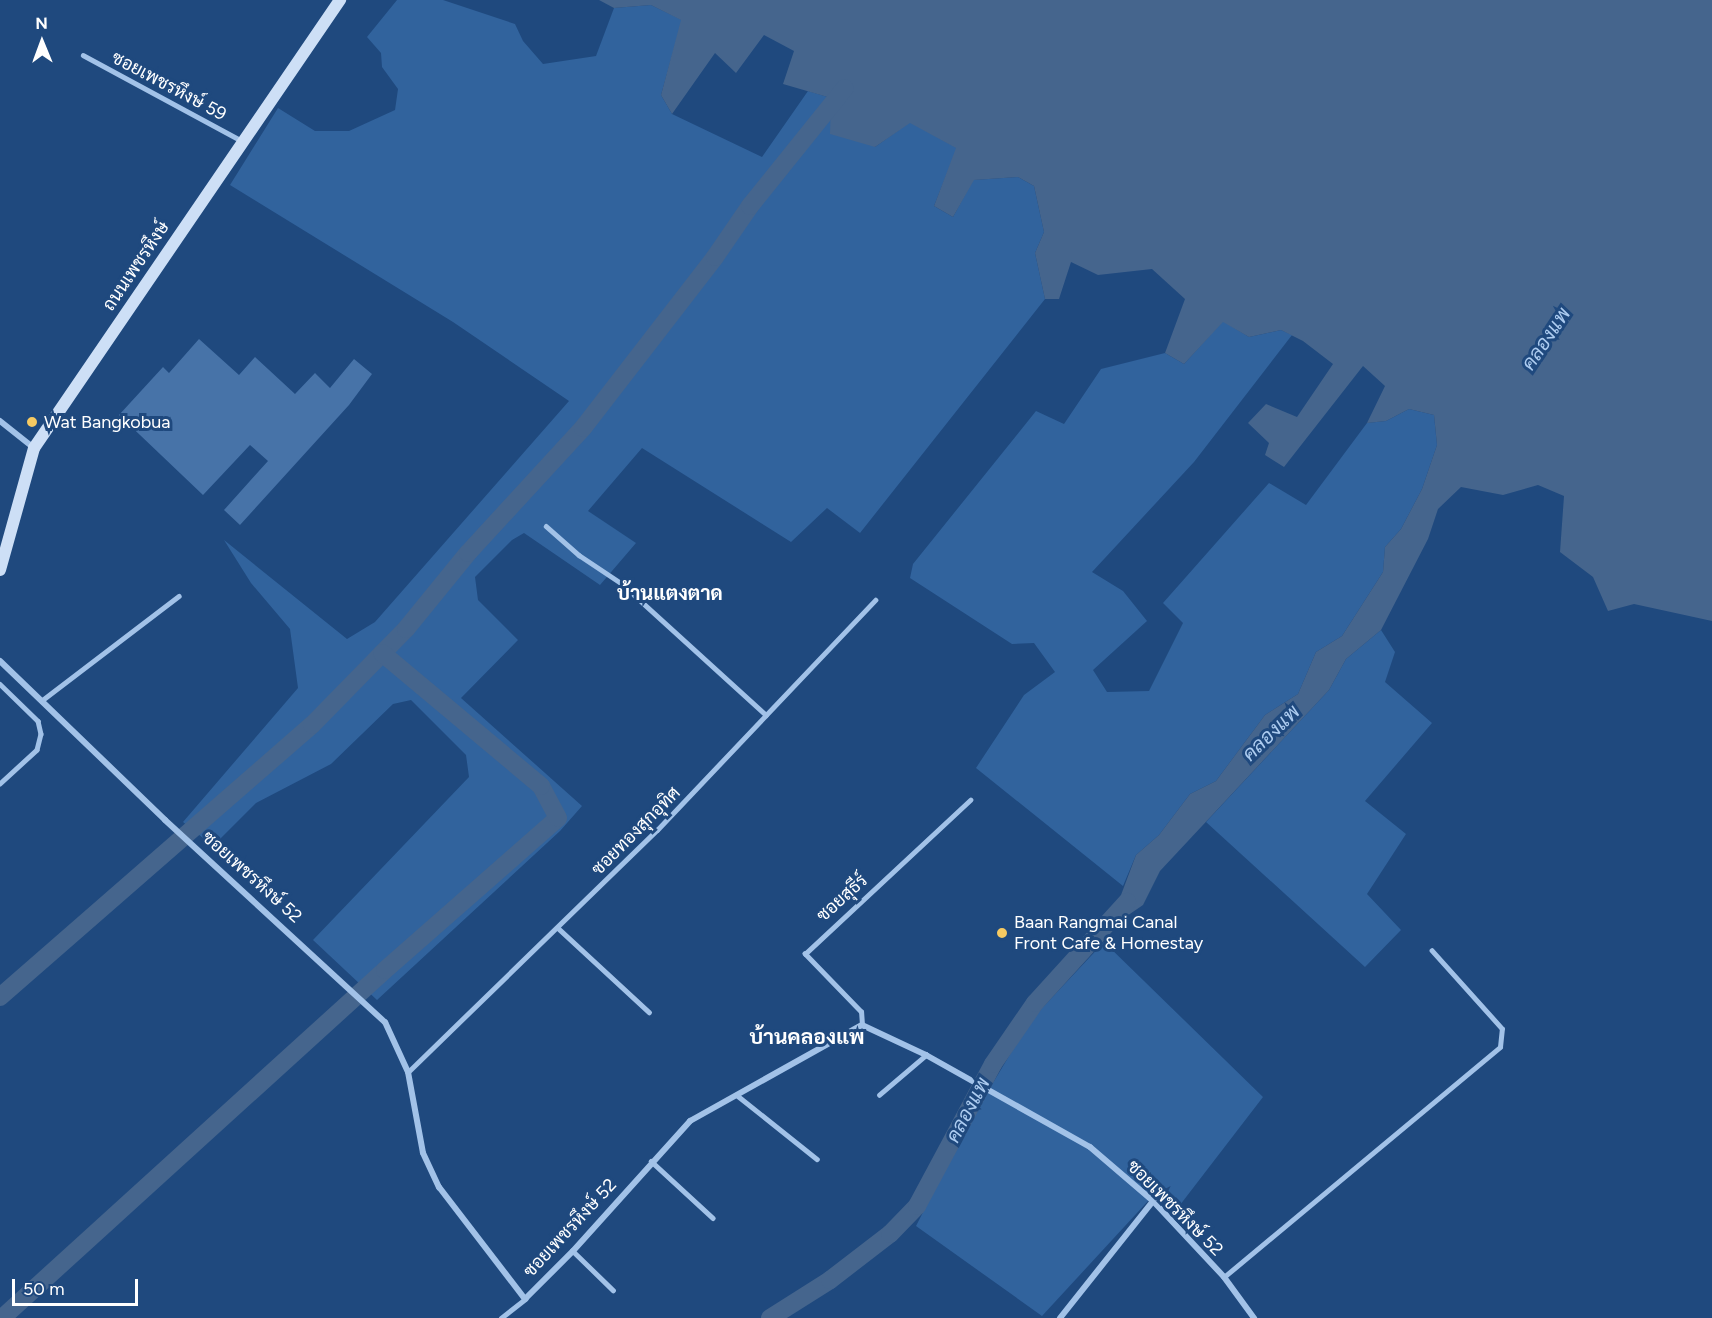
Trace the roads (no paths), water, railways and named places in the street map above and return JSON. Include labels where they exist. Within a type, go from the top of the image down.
[{"type":"main road","name":"ถนนเพชรหึงษ์","points":[[0,570],[34,448],[340,0]]},
{"type":"street","points":[[0,421],[34,448]]},
{"type":"street","name":"ซอยเพชรหึงษ์ 52","points":[[0,661],[175,828],[383,1020],[408,1072],[423,1153],[439,1188],[525,1299],[573,1251],[651,1161],[690,1121],[862,1025],[926,1054],[963,1078],[1014,1102],[1090,1147],[1153,1201],[1224,1277],[1254,1318]]},
{"type":"street","points":[[1060,1318],[1153,1201]]},
{"type":"lane","name":"ซอยเพชรหึงษ์ 59","points":[[83,55],[242,141]]},
{"type":"lane","points":[[546,526],[579,555],[621,583],[766,715]]},
{"type":"lane","points":[[41,701],[178,596]]},
{"type":"lane","name":"ซอยทองสุกอุทิศ","points":[[408,1072],[558,928],[875,600]]},
{"type":"lane","points":[[0,684],[38,721],[41,734],[37,750],[0,784]]},
{"type":"lane","name":"ซอยสุธีร์","points":[[862,1025],[861,1012],[805,954],[970,800]]},
{"type":"lane","points":[[558,928],[649,1012]]},
{"type":"lane","points":[[1224,1277],[1500,1047],[1502,1029],[1432,951]]},
{"type":"lane","points":[[879,1095],[926,1054]]},
{"type":"lane","points":[[738,1096],[817,1159]]},
{"type":"lane","points":[[651,1161],[713,1218]]},
{"type":"lane","points":[[573,1251],[613,1290]]},
{"type":"lane","points":[[501,1318],[525,1299]]},
{"type":"water","points":[[599,0],[1712,0],[1712,621],[1634,604],[1608,611],[1593,577],[1560,552],[1564,496],[1538,485],[1503,495],[1461,487],[1438,509],[1428,539],[1381,630],[1346,659],[1329,690],[1160,871],[1143,905],[1124,918],[1112,919],[1136,855],[1159,835],[1190,794],[1216,781],[1265,715],[1298,694],[1316,652],[1342,636],[1383,572],[1385,547],[1401,529],[1422,489],[1437,445],[1434,415],[1409,409],[1386,421],[1367,423],[1385,386],[1363,366],[1284,467],[1265,455],[1269,443],[1248,423],[1266,404],[1297,417],[1333,364],[1303,341],[1281,330],[1249,337],[1223,322],[1184,364],[1165,353],[1185,299],[1152,269],[1098,275],[1071,262],[1059,299],[1045,299],[1035,253],[1044,232],[1034,186],[1018,177],[974,180],[953,217],[934,206],[956,148],[910,123],[875,147],[830,134],[831,98],[783,84],[794,51],[764,35],[736,73],[715,53],[672,114],[661,95],[681,20],[651,5],[614,8]]},
{"type":"waterway","points":[[0,997],[312,725],[406,629],[468,553],[583,428],[715,257],[750,206],[845,88]]},
{"type":"waterway","points":[[2,1318],[385,970],[558,818],[541,786],[382,653]]},
{"type":"waterway","name":"คลองแพ","points":[[770,1318],[830,1280],[890,1234],[917,1206],[993,1064],[1035,1003],[1127,902]]},
{"type":"place","name":"Wat Bangkobua","points":[[32,422]]},
{"type":"place","name":"Baan Rangmai Canal Front Cafe & Homestay","points":[[1002,933]]},
{"type":"district","name":"บ้านแตงตาด","points":[[670,593]]},
{"type":"district","name":"บ้านคลองแพ","points":[[807,1037]]}]
